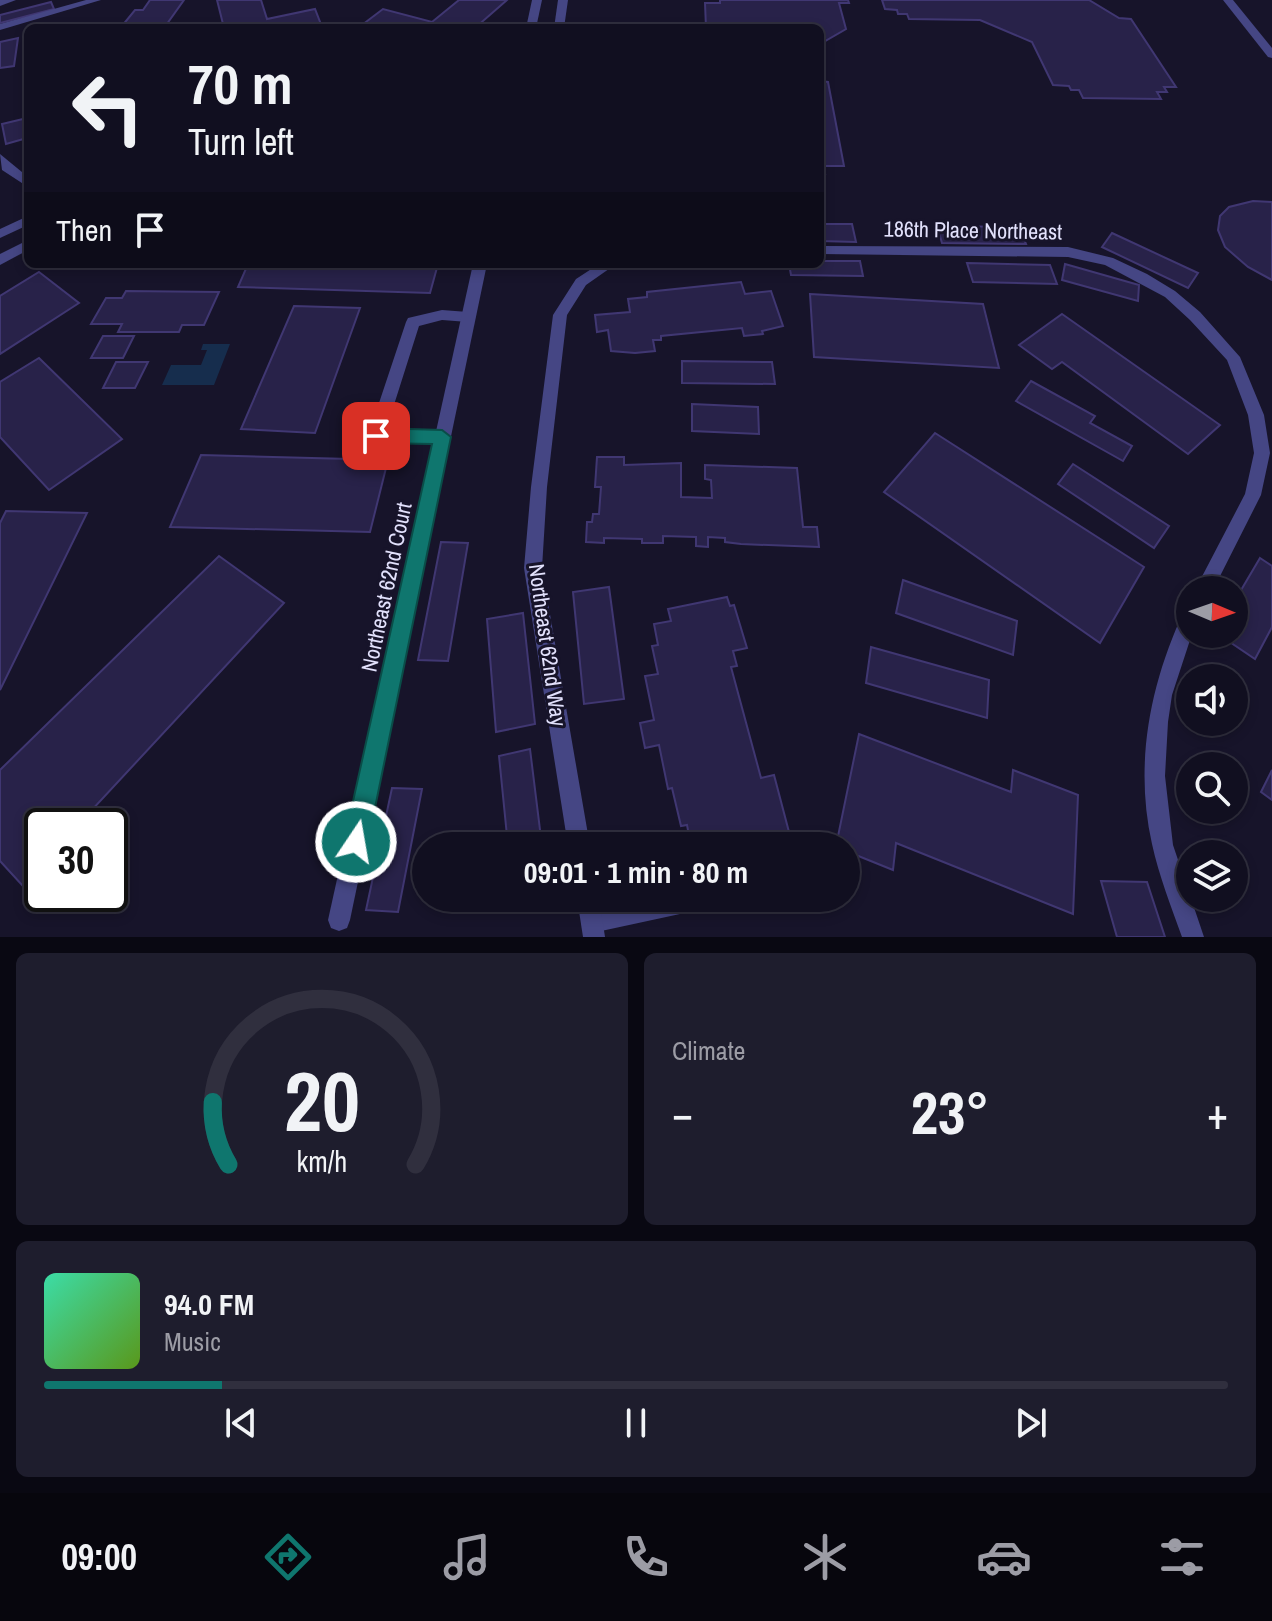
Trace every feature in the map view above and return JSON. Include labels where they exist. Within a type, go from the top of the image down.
[{"type":"street","points":[[0,3],[11,0]]},
{"type":"street","points":[[0,27],[96,0]]},
{"type":"street","points":[[532,24],[537,0]]},
{"type":"street","points":[[560,24],[563,0]]},
{"type":"street","points":[[1228,0],[1272,55]]},
{"type":"street","points":[[0,158],[6,167],[24,180]]},
{"type":"street","points":[[0,234],[24,222]]},
{"type":"street","points":[[0,260],[24,246]]},
{"type":"street","name":"186th Place Northeast","points":[[824,250],[1068,252],[1108,261],[1170,294],[1233,357],[1256,415],[1262,453],[1253,495],[1211,576]]},
{"type":"street","name":"Northeast 62nd Court","points":[[339,920],[479,268]]},
{"type":"street","name":"Northeast 62nd Way","points":[[577,832],[533,568],[560,315],[581,282],[603,268]]},
{"type":"street","points":[[442,437],[376,436],[413,322],[442,315],[468,317]]},
{"type":"street","points":[[1177,648],[1165,676],[1155,745],[1160,833],[1193,937]]},
{"type":"street","points":[[593,930],[651,912]]},
{"type":"water","points":[[203,344],[230,344],[214,385],[162,385],[171,365],[201,365],[207,350],[201,350]]},
{"type":"building","points":[[150,0],[184,0],[167,24],[124,24],[135,10],[143,10]]},
{"type":"building","points":[[217,0],[261,0],[267,19],[315,9],[321,24],[223,24]]},
{"type":"building","points":[[459,0],[507,0],[480,24],[363,24],[383,9],[432,22]]},
{"type":"building","points":[[720,0],[848,0],[849,3],[839,3],[846,29],[824,42],[824,24],[706,24],[705,3],[720,3]]},
{"type":"building","points":[[882,0],[1089,0],[1119,18],[1131,19],[1176,87],[1164,87],[1167,92],[1157,92],[1161,99],[1083,98],[1079,90],[1053,85],[1032,42],[980,20],[909,19],[907,14],[885,9]]},
{"type":"building","points":[[51,2],[54,9],[0,23],[0,15]]},
{"type":"building","points":[[18,38],[14,66],[0,68],[0,42]]},
{"type":"building","points":[[824,82],[828,82],[844,166],[824,166]]},
{"type":"building","points":[[23,119],[24,139],[6,144],[2,124]]},
{"type":"building","points":[[1253,201],[1272,202],[1272,280],[1248,267],[1225,247],[1218,230],[1220,216],[1229,207]]},
{"type":"building","points":[[824,224],[852,224],[856,242],[824,241]]},
{"type":"building","points":[[937,226],[1019,227],[1026,244],[942,243]]},
{"type":"building","points":[[1112,233],[1198,273],[1188,288],[1102,247]]},
{"type":"building","points":[[824,261],[860,261],[863,276],[791,275],[790,268],[824,268]]},
{"type":"building","points":[[967,263],[1050,265],[1057,284],[973,282]]},
{"type":"building","points":[[1065,264],[1139,285],[1138,301],[1062,280]]},
{"type":"building","points":[[246,268],[437,268],[430,293],[238,287]]},
{"type":"building","points":[[39,272],[79,303],[0,354],[0,296]]},
{"type":"building","points":[[741,282],[745,294],[771,291],[783,326],[762,331],[763,334],[744,336],[742,328],[661,336],[661,340],[653,340],[655,351],[635,353],[611,351],[608,330],[597,332],[595,315],[630,312],[628,299],[647,297],[647,292]]},
{"type":"building","points":[[126,291],[219,292],[204,325],[182,325],[179,332],[118,332],[122,324],[91,324],[106,298],[122,298]]},
{"type":"building","points":[[810,294],[983,304],[999,368],[814,357]]},
{"type":"building","points":[[294,306],[360,308],[315,433],[241,429]]},
{"type":"building","points":[[1062,314],[1220,425],[1188,454],[1062,362],[1052,369],[1019,345]]},
{"type":"building","points":[[103,336],[134,336],[123,358],[91,358]]},
{"type":"building","points":[[39,358],[122,439],[49,490],[0,437],[0,382]]},
{"type":"building","points":[[682,361],[772,362],[775,384],[682,383]]},
{"type":"building","points":[[116,362],[148,362],[135,388],[103,388]]},
{"type":"building","points":[[1031,381],[1095,416],[1090,423],[1132,446],[1123,461],[1016,401]]},
{"type":"building","points":[[692,404],[758,407],[759,434],[692,431]]},
{"type":"building","points":[[935,433],[1144,567],[1100,643],[884,492]]},
{"type":"building","points":[[201,455],[388,460],[370,532],[170,527]]},
{"type":"building","points":[[597,457],[624,457],[624,465],[681,463],[681,497],[712,498],[711,480],[705,479],[705,465],[797,468],[803,527],[817,527],[819,547],[741,544],[725,542],[725,538],[708,537],[708,547],[696,546],[696,537],[663,536],[663,543],[604,538],[604,543],[586,542],[587,522],[592,522],[593,514],[599,514],[601,487],[595,487]]},
{"type":"building","points":[[1073,464],[1169,526],[1154,548],[1058,484]]},
{"type":"building","points":[[6,511],[87,513],[0,690],[0,523]]},
{"type":"building","points":[[441,542],[468,543],[448,661],[418,660]]},
{"type":"building","points":[[219,556],[284,603],[94,808],[24,808],[22,885],[0,861],[0,770]]},
{"type":"building","points":[[1260,558],[1272,566],[1272,627],[1255,659],[1239,648],[1248,648],[1248,578]]},
{"type":"building","points":[[903,580],[1017,621],[1013,655],[896,613]]},
{"type":"building","points":[[609,587],[624,699],[584,704],[573,592]]},
{"type":"building","points":[[727,597],[730,606],[734,605],[747,648],[733,651],[737,666],[731,667],[761,778],[774,775],[789,832],[688,832],[687,825],[681,826],[672,788],[668,789],[659,745],[645,748],[640,723],[654,720],[645,676],[658,674],[652,646],[658,645],[654,624],[671,621],[668,609]]},
{"type":"building","points":[[523,613],[535,724],[496,732],[487,619]]},
{"type":"building","points":[[871,647],[989,680],[987,718],[866,683]]},
{"type":"building","points":[[859,734],[1011,792],[1013,770],[1078,795],[1073,914],[896,843],[893,870],[860,857],[860,832],[839,832]]},
{"type":"building","points":[[530,749],[540,832],[507,832],[499,756]]},
{"type":"building","points":[[1272,770],[1272,800],[1261,792]]},
{"type":"building","points":[[392,788],[422,789],[398,912],[366,910]]},
{"type":"building","points":[[1101,881],[1147,882],[1165,937],[1117,937]]},
{"type":"route","points":[[356,842],[442,437],[376,436]]}]
